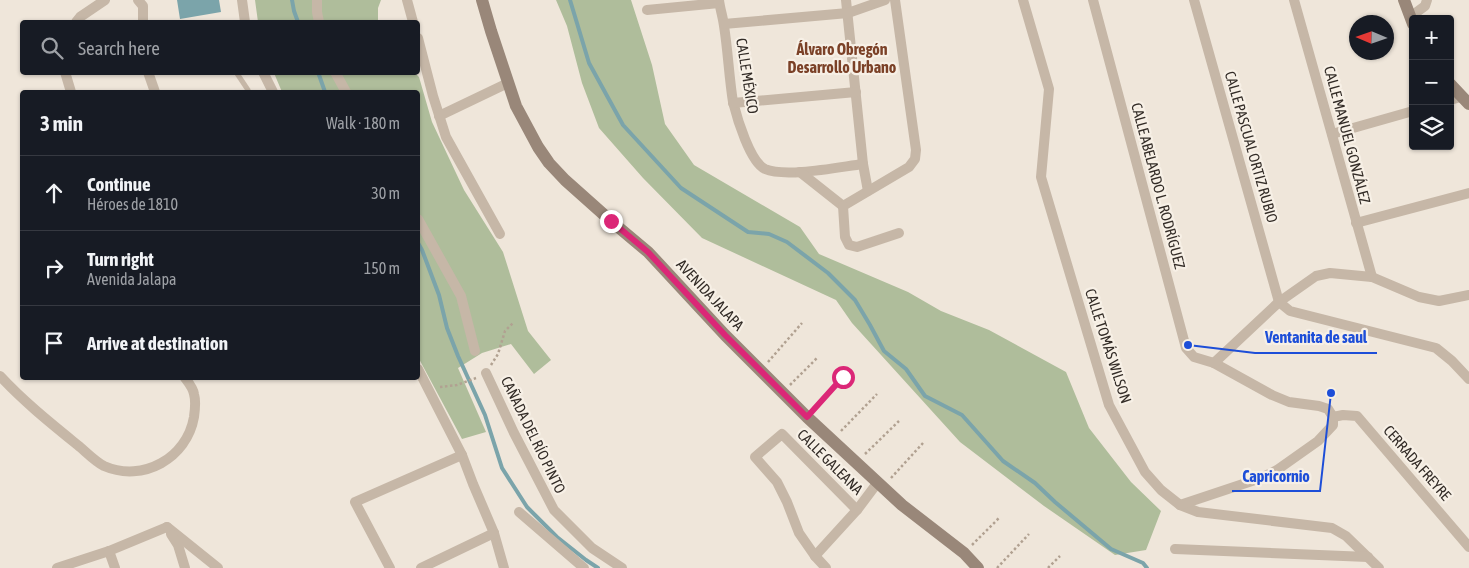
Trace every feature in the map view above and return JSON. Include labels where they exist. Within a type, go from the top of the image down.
[{"type":"street","points":[[78,20],[105,0]]},
{"type":"street","points":[[138,0],[143,6],[143,20]]},
{"type":"street","points":[[242,0],[245,20]]},
{"type":"street","points":[[317,0],[319,20]]},
{"type":"street","points":[[408,0],[413,20]]},
{"type":"street","name":"AVENIDA JALAPA","points":[[482,0],[516,106],[527,129],[549,163],[565,180],[648,252],[782,394],[910,512],[964,553],[978,568]]},
{"type":"street","points":[[846,0],[863,164],[868,191]]},
{"type":"street","points":[[724,24],[848,13],[885,0]]},
{"type":"street","points":[[843,206],[909,167],[915,159],[916,150],[895,0]]},
{"type":"street","name":"CALLE TOMÁS WILSON","points":[[1023,0],[1049,89],[1041,177],[1109,405],[1145,472],[1161,490],[1180,505],[1198,512],[1332,528],[1346,536],[1379,568]]},
{"type":"street","name":"CALLE ABELARDO L. RODRÍGUEZ","points":[[1093,0],[1186,348],[1194,357],[1214,363],[1272,395],[1289,402],[1328,409],[1333,416]]},
{"type":"street","name":"CALLE PASCUAL ORTIZ RUBIO","points":[[1194,0],[1279,302]]},
{"type":"street","name":"CALLE MANUEL GONZÁLEZ","points":[[1294,0],[1372,277]]},
{"type":"street","points":[[1404,0],[1409,15]]},
{"type":"street","points":[[1417,15],[1425,6],[1427,0]]},
{"type":"street","points":[[647,10],[719,1]]},
{"type":"street","name":"CALLE MÉXICO","points":[[719,1],[724,24],[734,102],[747,146],[754,159],[763,168],[774,172],[800,172]]},
{"type":"street","points":[[420,45],[446,138],[500,234]]},
{"type":"street","points":[[67,75],[70,90]]},
{"type":"street","points":[[149,75],[154,90]]},
{"type":"street","points":[[264,75],[272,90]]},
{"type":"street","points":[[337,75],[345,90]]},
{"type":"street","points":[[439,116],[508,83]]},
{"type":"street","points":[[734,102],[856,92]]},
{"type":"street","points":[[1332,134],[1409,112]]},
{"type":"street","points":[[800,172],[863,164]]},
{"type":"street","points":[[800,172],[843,206],[845,237],[849,245],[857,247],[899,233]]},
{"type":"street","points":[[1356,223],[1469,193]]},
{"type":"street","points":[[420,224],[461,296],[476,351]]},
{"type":"street","points":[[1214,363],[1279,302],[1316,276],[1330,273],[1372,277],[1419,297],[1439,301],[1469,295]]},
{"type":"street","points":[[1279,302],[1290,311],[1436,348],[1469,378]]},
{"type":"street","name":"CAÑADA DEL RÍO PINTO","points":[[486,372],[514,434],[554,510],[592,548],[622,568]]},
{"type":"street","points":[[420,373],[462,455],[494,533],[504,568]]},
{"type":"street","points":[[0,376],[59,430],[102,465],[116,470],[135,471],[152,468],[169,459],[183,445],[192,428],[195,410],[194,393],[186,380]]},
{"type":"street","points":[[1180,505],[1260,478],[1277,470],[1318,441],[1333,425],[1333,416]]},
{"type":"street","name":"CERRADA FREYRE","points":[[1333,416],[1357,416],[1469,547]]},
{"type":"street","name":"CALLE GALEANA","points":[[815,556],[799,533],[777,482],[755,456],[782,434],[857,510]]},
{"type":"street","points":[[390,568],[355,502],[462,455]]},
{"type":"street","points":[[826,568],[815,556],[880,484]]},
{"type":"street","points":[[519,512],[584,568]]},
{"type":"street","points":[[56,568],[109,551],[166,527]]},
{"type":"street","points":[[166,527],[178,545],[185,568]]},
{"type":"street","points":[[166,527],[218,568]]},
{"type":"street","points":[[420,568],[494,533]]},
{"type":"street","points":[[1176,549],[1368,557]]},
{"type":"street","points":[[109,551],[115,568]]},
{"type":"lane","points":[[238,75],[248,90]]},
{"type":"path","points":[[498,354],[505,331],[513,323]]},
{"type":"path","points":[[760,371],[802,323]]},
{"type":"path","points":[[782,394],[817,358]]},
{"type":"path","points":[[807,417],[843,377]]},
{"type":"path","points":[[429,389],[457,385],[473,379]]},
{"type":"path","points":[[832,440],[877,394]]},
{"type":"path","points":[[857,463],[899,421]]},
{"type":"path","points":[[880,484],[923,443]]},
{"type":"path","points":[[964,553],[1000,517]]},
{"type":"path","points":[[997,568],[1029,534]]},
{"type":"path","points":[[1048,568],[1060,556]]},
{"type":"green space","points":[[255,0],[381,0],[378,8],[378,20],[258,20]]},
{"type":"green space","points":[[556,0],[631,0],[652,65],[665,124],[694,165],[800,227],[819,254],[908,292],[941,311],[989,330],[1066,372],[1089,428],[1131,482],[1161,511],[1146,550],[1115,555],[1044,506],[960,442],[852,323],[836,300],[702,238],[643,178],[599,128],[582,83],[567,26]]},
{"type":"green space","points":[[275,75],[417,75],[419,77],[432,122],[464,190],[503,252],[528,331],[551,360],[534,374],[511,344],[482,353],[458,368],[486,432],[462,439],[420,361],[420,90],[281,90]]},
{"type":"water","points":[[177,0],[219,0],[221,12],[180,19]]},
{"type":"waterway","points":[[292,0],[297,20]]},
{"type":"waterway","points":[[570,0],[589,63],[623,125],[681,188],[748,232],[769,234],[787,242],[828,273],[855,300],[884,351],[906,369],[925,396],[962,415],[1003,461],[1035,483],[1111,549],[1143,563],[1147,568]]},
{"type":"waterway","points":[[319,75],[324,90]]},
{"type":"waterway","points":[[420,246],[439,295],[447,328],[485,415],[502,468],[527,507],[557,537],[598,568]]},
{"type":"place","name":"Ventanita de saul","points":[[1188,345]]},
{"type":"place","name":"Capricornio","points":[[1331,393]]},
{"type":"district","name":"Álvaro Obregón Desarrollo Urbano","points":[[842,58]]},
{"type":"route","points":[[611,221],[648,252],[725,335],[807,417],[843,377]]}]
